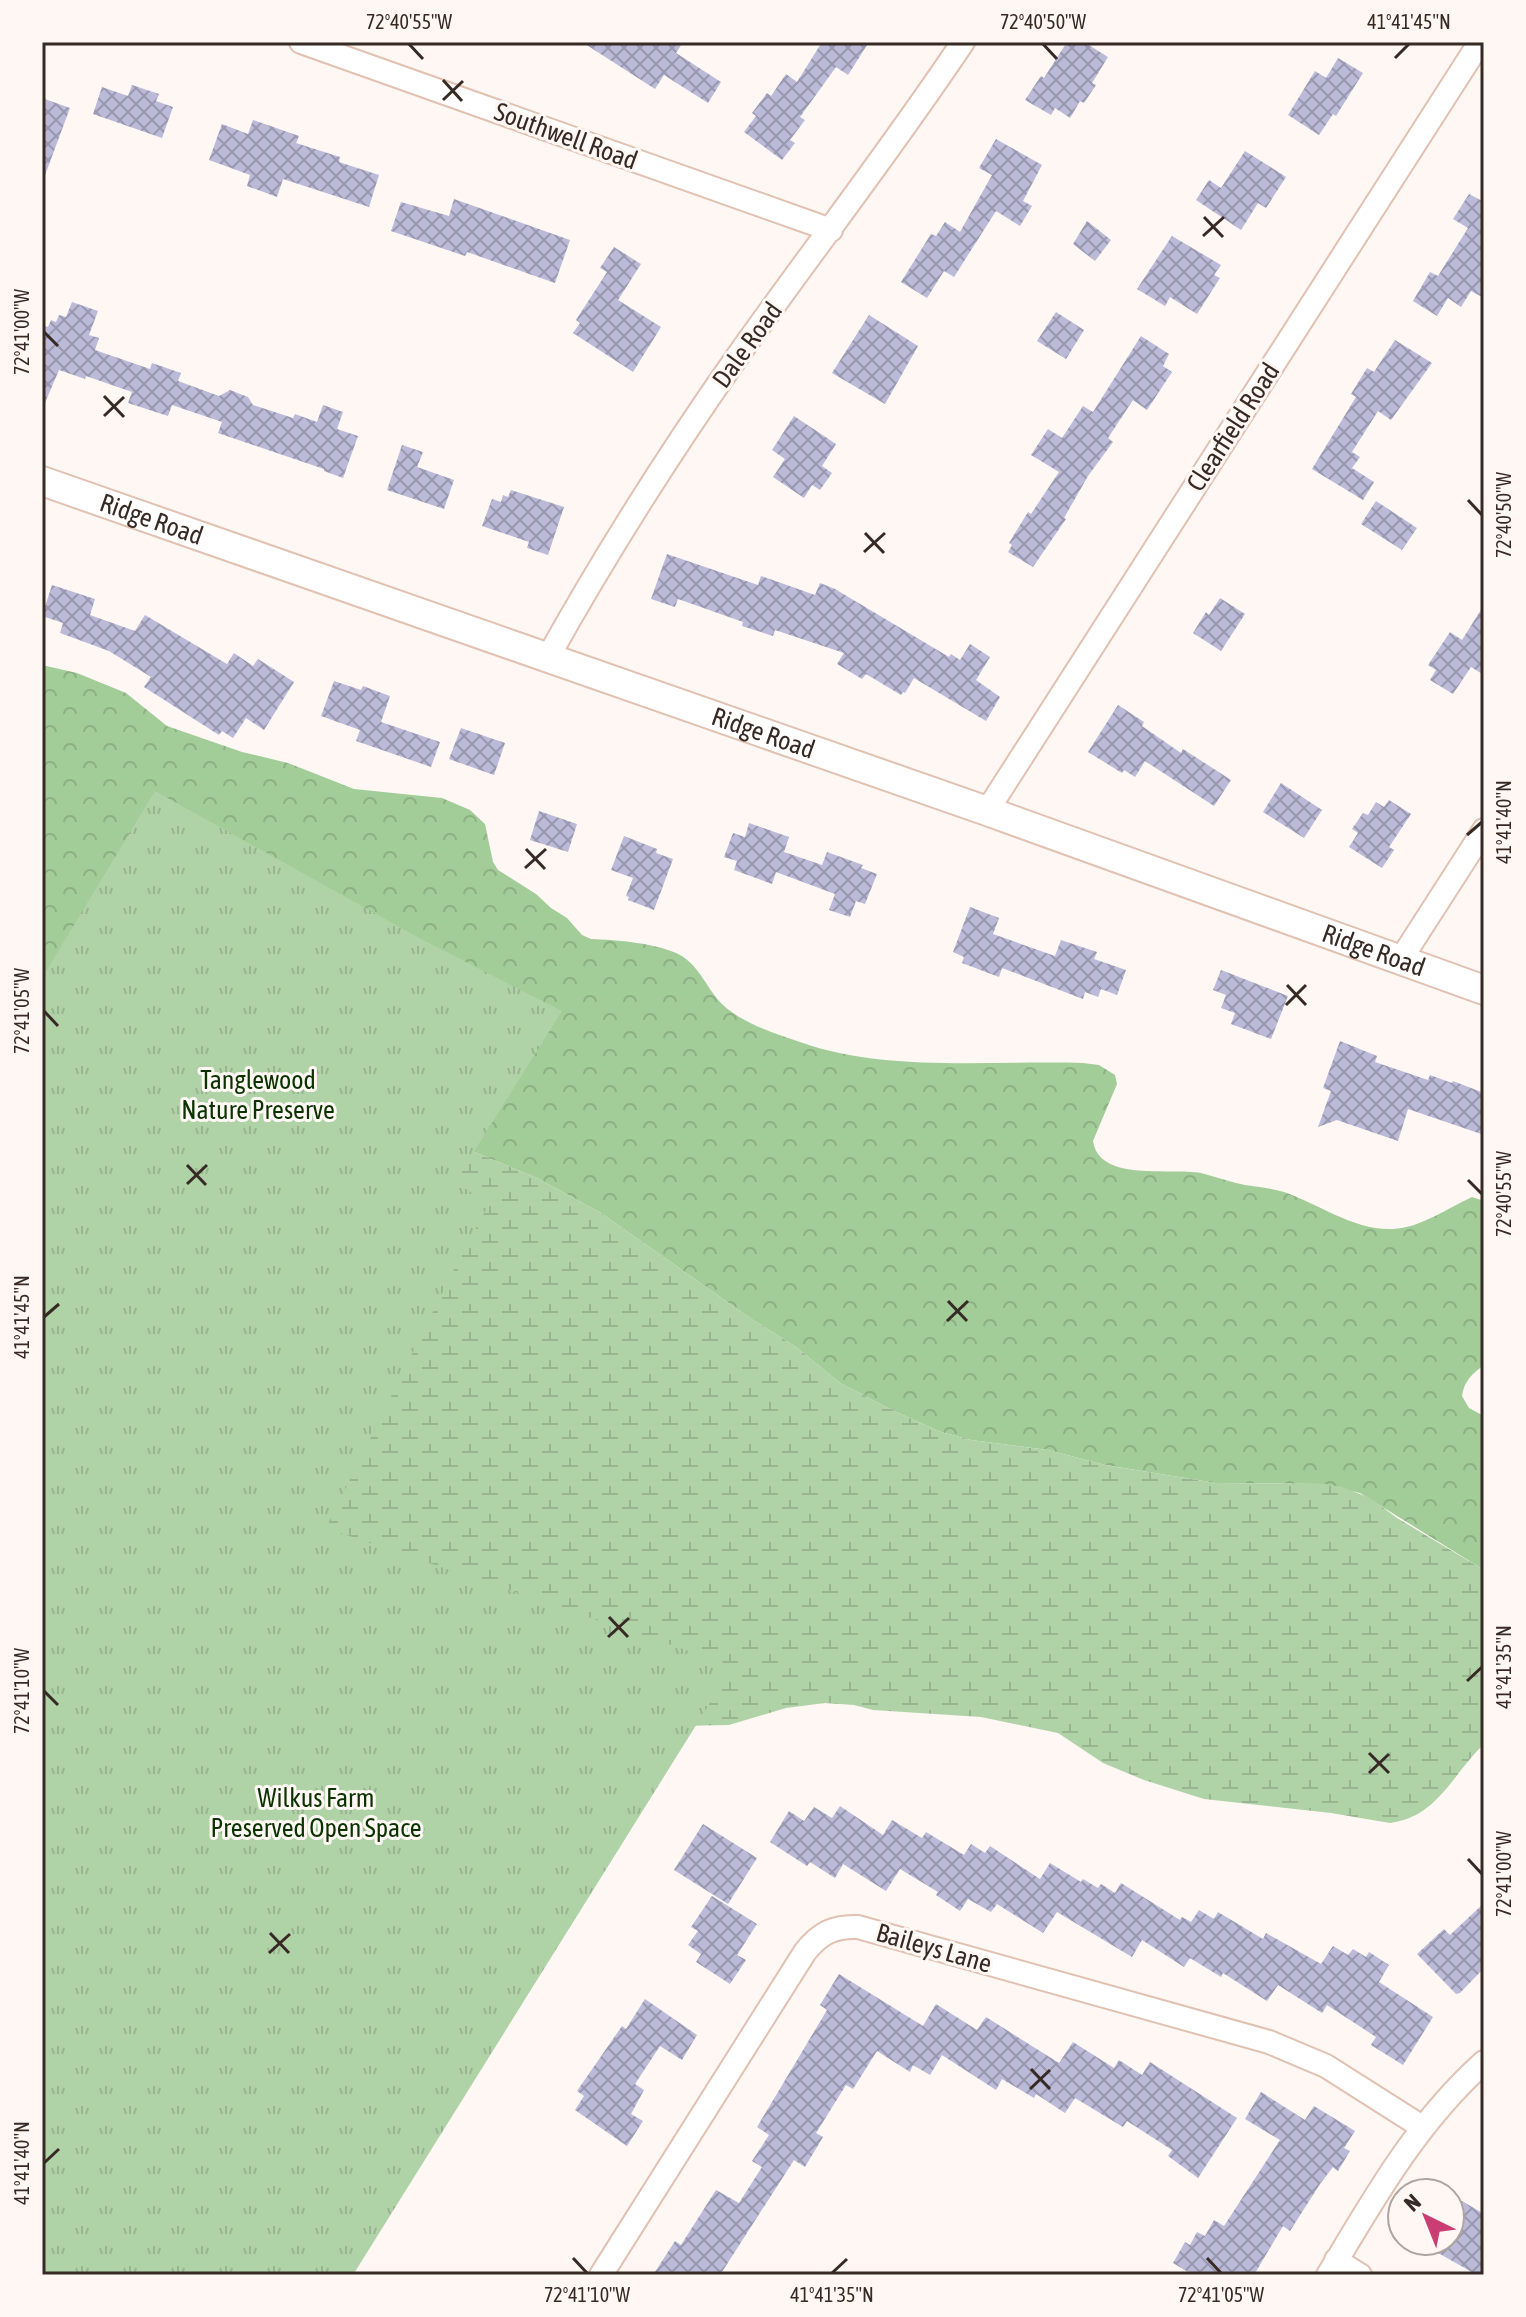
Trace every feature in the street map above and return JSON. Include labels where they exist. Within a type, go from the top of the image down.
[{"type":"street","name":"Southwell Road","points":[[301,42],[831,230]]},
{"type":"street","name":"Dale Road","points":[[547,659],[596,573],[668,459],[740,353],[963,42]]},
{"type":"street","name":"Clearfield Road","points":[[987,811],[1480,42]]},
{"type":"street","name":"Ridge Road","points":[[42,481],[987,811],[1484,990]]},
{"type":"street","points":[[1401,959],[1484,830]]},
{"type":"street","name":"Baileys Lane","points":[[601,2275],[805,1952],[827,1931],[842,1926],[858,1927],[1269,2042],[1326,2066],[1422,2127]]},
{"type":"street","points":[[1360,2275],[1332,2268],[1376,2194],[1422,2127],[1442,2102],[1484,2062]]},
{"type":"green space","name":"Tanglewood Nature Preserve","points":[[42,665],[77,673],[126,693],[167,726],[242,752],[288,763],[354,789],[442,798],[470,810],[485,824],[493,862],[498,870],[536,894],[567,918],[582,935],[591,939],[649,945],[680,955],[693,966],[723,1005],[749,1023],[770,1032],[833,1052],[868,1058],[940,1063],[1099,1065],[1115,1075],[1117,1084],[1093,1141],[1098,1154],[1108,1163],[1138,1170],[1201,1173],[1278,1190],[1351,1221],[1379,1228],[1413,1225],[1472,1197],[1484,1201],[1484,1365],[1469,1378],[1462,1396],[1469,1408],[1484,1416],[1484,1570],[1360,1493],[1323,1484],[1216,1483],[1105,1465],[1048,1450],[971,1440],[941,1432],[840,1383],[796,1347],[601,1213],[537,1178],[472,1151],[42,1097]]},
{"type":"green space","name":"Wilkus Farm Preserved Open Space","points":[[155,791],[421,939],[562,1011],[455,1182],[489,1204],[326,1528],[733,1666],[353,2275],[42,2275],[42,978]]},
{"type":"green space","points":[[42,1097],[472,1151],[537,1178],[601,1213],[796,1347],[840,1383],[941,1432],[971,1440],[1048,1450],[1105,1465],[1216,1483],[1323,1484],[1342,1487],[1370,1498],[1397,1518],[1484,1570],[1484,1744],[1433,1803],[1407,1819],[1390,1823],[1204,1799],[1103,1763],[1058,1733],[981,1717],[873,1710],[825,1703],[786,1708],[729,1725],[682,1726],[536,1604],[512,1591],[340,1555]]},
{"type":"building","points":[[582,42],[683,42],[676,53],[721,82],[708,103],[664,75],[655,89]]},
{"type":"building","points":[[822,42],[869,42],[848,75],[836,67],[800,117],[805,120],[790,140],[795,143],[782,160],[744,132],[756,116],[752,113],[767,93],[771,96],[786,74],[797,82]]},
{"type":"building","points":[[1067,42],[1084,42],[1108,57],[1092,83],[1096,85],[1084,103],[1080,101],[1070,118],[1055,108],[1051,115],[1025,100],[1041,76],[1044,78]]},
{"type":"building","points":[[1338,58],[1363,73],[1336,116],[1333,114],[1319,135],[1288,115],[1315,71],[1326,78]]},
{"type":"building","points":[[132,85],[159,94],[156,101],[173,107],[162,138],[93,114],[102,87],[128,96]]},
{"type":"building","points":[[42,98],[70,108],[44,178],[42,177]]},
{"type":"building","points":[[253,120],[299,136],[296,143],[340,157],[339,162],[379,175],[369,207],[283,179],[277,197],[247,186],[250,175],[209,160],[222,124],[248,134]]},
{"type":"building","points":[[996,139],[1042,165],[1023,201],[1032,206],[1020,226],[996,211],[954,277],[944,271],[927,298],[901,282],[931,234],[936,236],[945,222],[960,232],[992,175],[979,168]]},
{"type":"building","points":[[1245,151],[1286,177],[1266,208],[1258,203],[1241,230],[1196,200],[1209,180],[1221,188]]},
{"type":"building","points":[[1469,194],[1484,202],[1484,298],[1471,291],[1461,307],[1448,298],[1437,316],[1413,301],[1430,272],[1438,276],[1468,228],[1453,219]]},
{"type":"building","points":[[454,199],[570,240],[555,283],[467,252],[465,256],[391,231],[401,202],[449,216]]},
{"type":"building","points":[[1087,221],[1111,240],[1095,261],[1073,244]]},
{"type":"building","points":[[1172,236],[1221,265],[1214,275],[1220,278],[1197,314],[1170,297],[1165,306],[1137,289]]},
{"type":"building","points":[[614,247],[641,264],[618,300],[661,327],[633,372],[573,333],[580,323],[576,320],[607,272],[600,268]]},
{"type":"building","points":[[72,302],[98,311],[89,335],[99,338],[95,350],[150,369],[152,363],[181,373],[178,381],[219,396],[230,390],[248,397],[253,405],[293,418],[295,414],[317,422],[323,405],[343,412],[337,429],[358,436],[343,478],[218,433],[222,422],[172,405],[168,416],[128,403],[132,392],[86,376],[85,379],[59,370],[42,410],[42,325],[48,327],[51,320],[56,322],[59,315],[66,317]]},
{"type":"building","points":[[1056,312],[1084,330],[1066,359],[1037,341]]},
{"type":"building","points":[[869,315],[918,346],[885,404],[832,373]]},
{"type":"building","points":[[1141,336],[1169,354],[1163,366],[1172,372],[1147,410],[1133,400],[1108,438],[1113,442],[1088,476],[1066,519],[1033,567],[1008,552],[1012,545],[1009,543],[1059,472],[1031,455],[1048,429],[1062,438],[1083,406],[1093,412]]},
{"type":"building","points":[[1395,340],[1432,363],[1391,420],[1378,411],[1352,452],[1360,457],[1352,468],[1374,482],[1363,500],[1312,469],[1356,397],[1351,394],[1367,368],[1374,372]]},
{"type":"building","points":[[794,416],[836,444],[822,466],[832,473],[820,490],[812,485],[804,498],[773,477],[785,459],[772,450]]},
{"type":"building","points":[[402,445],[423,452],[417,467],[454,480],[444,509],[387,490]]},
{"type":"building","points":[[511,490],[564,507],[548,555],[527,548],[529,542],[482,526],[492,499],[501,502],[503,495],[508,497]]},
{"type":"building","points":[[1376,501],[1417,528],[1402,550],[1361,524]]},
{"type":"building","points":[[667,554],[758,585],[761,576],[815,595],[820,583],[949,657],[951,654],[960,660],[970,644],[990,657],[976,680],[1000,697],[986,721],[914,678],[901,695],[866,674],[862,679],[837,664],[844,653],[775,630],[773,636],[742,626],[743,622],[678,599],[675,607],[651,599]]},
{"type":"building","points":[[52,585],[95,599],[90,615],[135,631],[145,615],[227,664],[234,653],[253,666],[258,659],[294,682],[264,730],[246,718],[233,738],[222,731],[219,735],[144,687],[151,677],[109,651],[60,633],[63,623],[42,616]]},
{"type":"building","points":[[1220,598],[1245,614],[1221,651],[1193,633],[1206,612],[1209,615]]},
{"type":"building","points":[[1484,605],[1484,675],[1471,667],[1453,694],[1430,680],[1436,670],[1428,665],[1450,632],[1462,640]]},
{"type":"building","points":[[334,681],[361,690],[363,686],[390,696],[381,722],[440,742],[431,767],[356,741],[360,730],[321,716]]},
{"type":"building","points":[[1118,705],[1181,753],[1183,749],[1231,780],[1214,806],[1145,761],[1135,777],[1124,770],[1122,773],[1088,752]]},
{"type":"building","points":[[461,728],[505,743],[494,775],[449,759]]},
{"type":"building","points":[[1281,783],[1322,810],[1304,838],[1263,812]]},
{"type":"building","points":[[1389,800],[1411,814],[1389,847],[1394,850],[1382,868],[1349,847],[1358,833],[1352,829],[1363,813],[1368,815],[1376,802],[1384,807]]},
{"type":"building","points":[[539,811],[577,824],[568,852],[530,840]]},
{"type":"building","points":[[749,823],[789,837],[784,852],[822,865],[827,852],[863,865],[861,868],[877,874],[865,904],[856,901],[850,917],[829,910],[835,894],[776,872],[772,884],[734,870],[737,861],[724,857],[733,833],[745,837]]},
{"type":"building","points":[[624,836],[673,859],[654,910],[628,900],[626,896],[633,878],[611,870]]},
{"type":"building","points":[[970,907],[999,918],[993,934],[1055,956],[1061,940],[1097,952],[1094,959],[1126,970],[1117,995],[1101,989],[1098,997],[1085,992],[1083,999],[1002,968],[999,977],[962,963],[964,957],[953,952]]},
{"type":"building","points":[[1221,970],[1288,996],[1271,1039],[1231,1024],[1235,1013],[1221,1008],[1226,995],[1213,990]]},
{"type":"building","points":[[1340,1041],[1377,1056],[1375,1062],[1428,1080],[1430,1075],[1453,1081],[1484,1093],[1484,1135],[1408,1109],[1398,1141],[1337,1120],[1318,1127],[1331,1091],[1323,1088]]},
{"type":"building","points":[[840,1806],[883,1835],[892,1820],[922,1838],[926,1832],[964,1855],[971,1844],[985,1853],[990,1846],[1040,1879],[1050,1863],[1081,1882],[1083,1879],[1098,1888],[1101,1884],[1115,1893],[1121,1883],[1180,1920],[1182,1917],[1191,1922],[1199,1910],[1214,1919],[1218,1912],[1263,1939],[1266,1933],[1321,1964],[1333,1946],[1348,1955],[1353,1949],[1366,1957],[1369,1952],[1389,1965],[1379,1982],[1433,2017],[1403,2065],[1371,2045],[1376,2037],[1327,2005],[1322,2013],[1278,1985],[1267,2001],[1223,1973],[1221,1977],[1190,1958],[1184,1967],[1142,1940],[1132,1957],[1057,1912],[1043,1933],[997,1904],[991,1912],[968,1899],[960,1911],[936,1895],[938,1892],[900,1869],[886,1891],[843,1864],[835,1878],[810,1862],[807,1866],[770,1842],[789,1811],[804,1821],[814,1807],[832,1818]]},
{"type":"building","points":[[703,1824],[757,1858],[728,1904],[674,1870]]},
{"type":"building","points":[[712,1896],[757,1924],[737,1955],[746,1960],[730,1984],[696,1962],[701,1954],[688,1945],[698,1931],[691,1927]]},
{"type":"building","points":[[1484,1903],[1484,1968],[1456,1994],[1417,1954],[1444,1929],[1450,1935]]},
{"type":"building","points":[[839,1974],[923,2026],[936,2004],[977,2030],[986,2017],[1059,2063],[1073,2042],[1114,2068],[1119,2060],[1142,2075],[1150,2062],[1237,2118],[1198,2178],[1168,2156],[1172,2150],[1127,2121],[1123,2127],[1075,2098],[1065,2113],[1036,2094],[1034,2098],[1002,2079],[996,2090],[942,2055],[930,2075],[913,2065],[910,2072],[877,2051],[853,2089],[846,2085],[816,2133],[823,2137],[805,2167],[794,2160],[720,2275],[653,2275],[675,2241],[681,2245],[716,2190],[739,2203],[762,2167],[752,2161],[769,2135],[757,2127],[827,2010],[820,2005]]},
{"type":"building","points":[[645,1999],[697,2035],[682,2060],[660,2046],[635,2084],[644,2090],[631,2114],[643,2121],[627,2146],[575,2110],[584,2096],[577,2091],[622,2026],[626,2029]]},
{"type":"building","points":[[1261,2092],[1305,2120],[1314,2106],[1355,2131],[1344,2148],[1350,2151],[1338,2171],[1333,2167],[1320,2184],[1290,2231],[1283,2226],[1254,2275],[1193,2275],[1173,2263],[1185,2242],[1190,2245],[1197,2232],[1205,2236],[1214,2220],[1224,2226],[1280,2140],[1245,2119]]},
{"type":"building","points":[[1466,2203],[1484,2214],[1484,2275],[1477,2275],[1445,2257],[1466,2257]]}]
